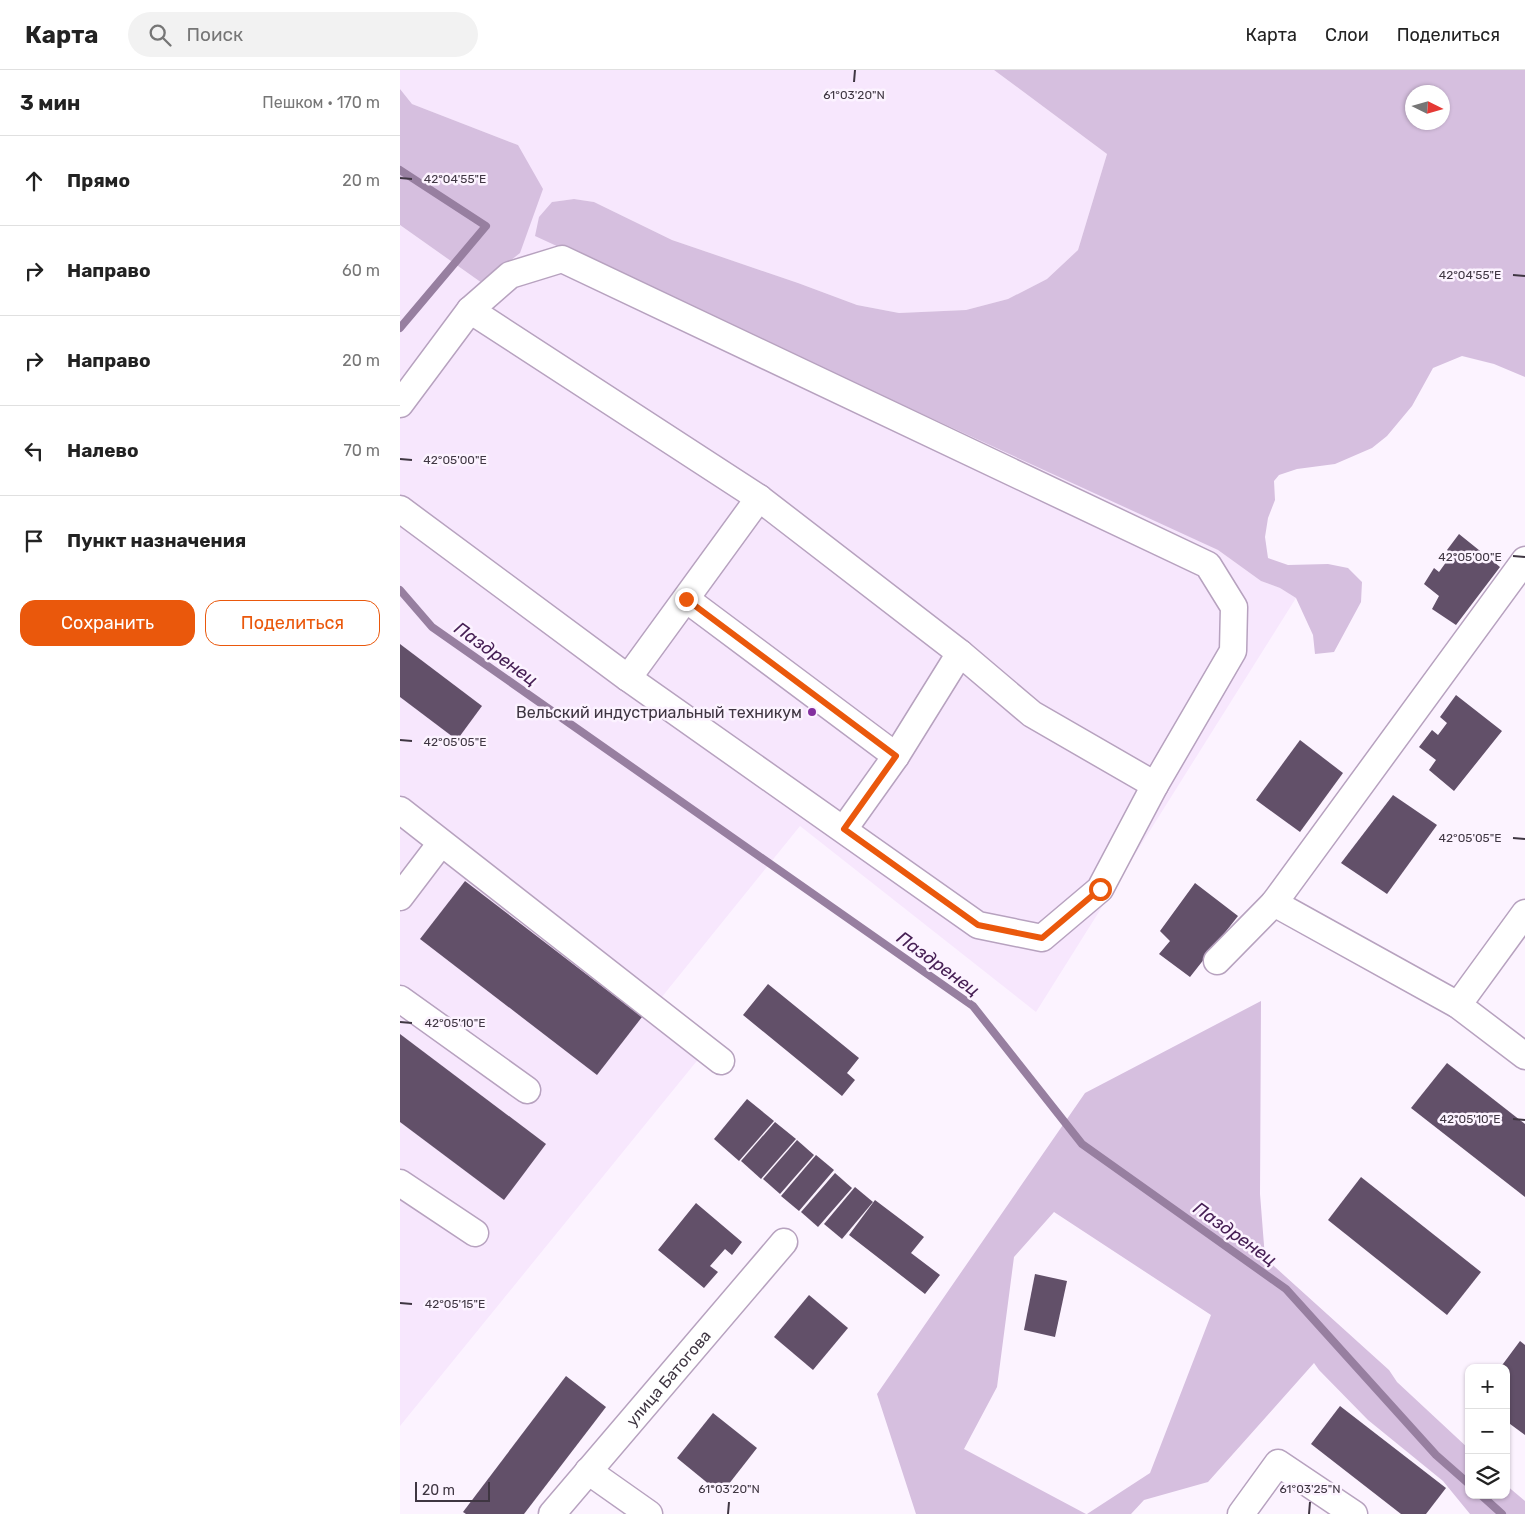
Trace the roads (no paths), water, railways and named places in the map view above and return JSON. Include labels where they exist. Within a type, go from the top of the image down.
[{"type":"street","points":[[400,404],[470,310],[510,274],[562,259],[1208,565],[1234,607],[1233,651],[1155,785],[1100,889],[1042,938],[978,925],[628,678],[400,509]]},
{"type":"street","points":[[470,310],[759,498],[960,653],[1032,714],[1155,785]]},
{"type":"street","points":[[628,678],[759,498]]},
{"type":"street","points":[[1217,961],[1274,903],[1525,560]]},
{"type":"street","points":[[686,599],[896,756]]},
{"type":"street","points":[[844,829],[896,756],[960,653]]},
{"type":"street","points":[[400,810],[721,1061]]},
{"type":"street","points":[[400,897],[441,843]]},
{"type":"street","points":[[1274,903],[1458,1005],[1525,1056]]},
{"type":"street","points":[[1458,1005],[1525,913]]},
{"type":"street","points":[[400,999],[527,1090]]},
{"type":"street","points":[[400,1183],[475,1233]]},
{"type":"street","name":"улица Батогова","points":[[552,1514],[784,1242]]},
{"type":"street","points":[[1241,1514],[1278,1463],[1354,1514]]},
{"type":"street","points":[[588,1471],[648,1514]]},
{"type":"waterway","name":"Паздренец","points":[[400,170],[486,226],[400,328]]},
{"type":"waterway","name":"Паздренец","points":[[400,590],[432,627],[973,1006],[1082,1144],[1286,1289],[1436,1455],[1465,1480]]},
{"type":"waterway","name":"Паздренец","points":[[1485,1499],[1502,1514]]},
{"type":"place","name":"Вельский индустриальный техникум","points":[[812,712]]}]
